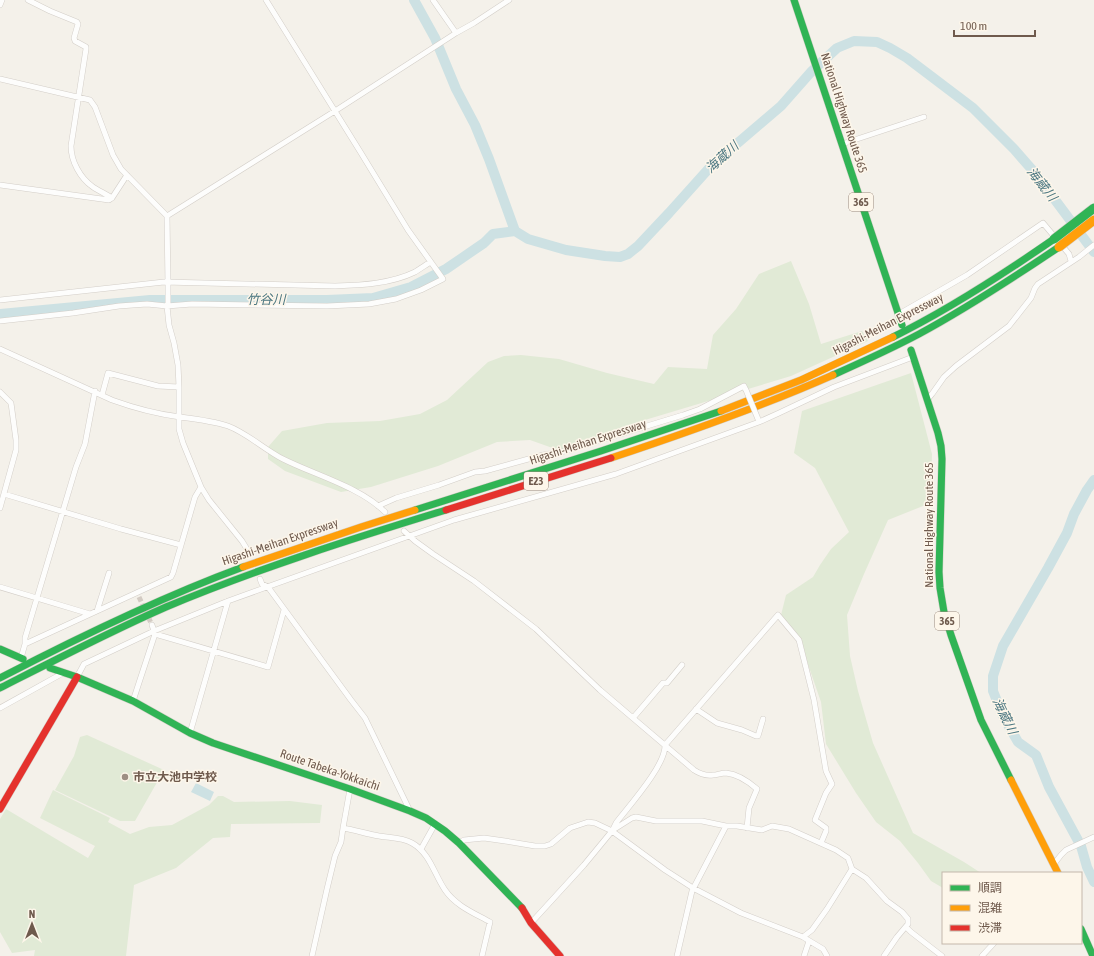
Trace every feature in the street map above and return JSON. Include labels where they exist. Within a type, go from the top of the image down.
[{"type":"main road","name":"National Highway Route 365","points":[[794,0],[902,325]]},
{"type":"main road","name":"Higashi-Meihan Expressway","points":[[0,688],[61,656],[185,599],[296,558],[693,430],[768,402],[837,373],[895,347],[940,323],[1020,274],[1094,208]]},
{"type":"main road","name":"Higashi-Meihan Expressway","points":[[0,678],[57,648],[122,617],[230,572],[315,542],[463,494],[582,458],[690,422],[822,371],[896,336],[938,314],[1094,220]]},
{"type":"main road","name":"National Highway Route 365","points":[[912,354],[938,433],[941,452],[939,572],[944,612],[980,720],[1055,863],[1058,872]]},
{"type":"main road","points":[[0,649],[22,659]]},
{"type":"main road","name":"Route Tabeka-Yokkaichi","points":[[50,668],[77,677],[133,701],[190,733],[213,743],[236,752],[350,789],[426,818],[459,843],[520,905],[531,923],[560,956]]},
{"type":"main road","points":[[0,809],[77,677]]},
{"type":"main road","points":[[1082,931],[1093,956]]},
{"type":"street","points":[[28,0],[50,11],[76,20],[78,24],[74,38],[75,41],[86,48],[71,153],[73,162],[82,177],[112,198]]},
{"type":"street","points":[[0,321],[119,306],[147,304],[327,306],[369,304],[396,299],[421,290],[443,279],[408,230],[266,0]]},
{"type":"street","points":[[433,0],[456,33]]},
{"type":"street","points":[[166,216],[335,111],[509,0]]},
{"type":"street","points":[[0,79],[90,100],[95,107],[113,155],[121,169],[126,176],[166,216],[169,325],[178,365],[179,429],[183,443],[201,487],[209,500],[242,540],[250,554]]},
{"type":"street","points":[[842,144],[924,117]]},
{"type":"street","points":[[0,185],[109,200],[112,198],[126,176]]},
{"type":"street","points":[[899,314],[967,275],[1043,223],[1069,254],[1071,261]]},
{"type":"street","points":[[927,400],[944,378],[956,366],[1009,326],[1031,298],[1038,284],[1079,257],[1094,245]]},
{"type":"street","points":[[0,300],[168,284],[279,286],[360,285],[399,278],[415,272],[431,263]]},
{"type":"street","points":[[0,348],[112,400],[130,406],[178,417],[227,426],[282,458],[354,490],[385,512]]},
{"type":"street","points":[[77,677],[84,664],[228,601],[454,520],[616,474],[779,413],[834,387],[912,354]]},
{"type":"street","points":[[102,395],[108,373],[158,386],[179,387]]},
{"type":"street","points":[[378,506],[396,498],[475,472],[485,471],[543,455],[564,451],[683,415],[744,386],[758,421]]},
{"type":"street","points":[[22,659],[25,638],[76,467],[85,444],[95,391]]},
{"type":"street","points":[[0,392],[11,403],[16,440],[14,459],[2,496],[0,508]]},
{"type":"street","points":[[25,644],[138,594],[171,577],[195,497],[201,487]]},
{"type":"street","points":[[2,496],[63,511],[181,546]]},
{"type":"street","points":[[404,531],[433,554],[474,581],[536,629],[600,690],[694,770],[702,774],[732,774],[750,783],[757,789],[749,808],[747,828]]},
{"type":"street","points":[[97,611],[109,573]]},
{"type":"street","points":[[260,579],[262,584],[268,587],[365,718],[410,811]]},
{"type":"street","points":[[0,587],[90,614]]},
{"type":"street","points":[[190,733],[228,601]]},
{"type":"street","points":[[155,632],[268,667],[284,610]]},
{"type":"street","points":[[531,923],[584,865],[612,831],[616,823],[657,769],[666,750],[665,745],[778,616],[799,640],[814,700],[826,771],[832,784],[826,793],[815,820],[826,828],[821,843]]},
{"type":"street","points":[[133,701],[155,632],[152,625]]},
{"type":"street","points":[[633,718],[682,665]]},
{"type":"street","points":[[0,708],[63,673]]},
{"type":"street","points":[[696,709],[717,723],[742,730],[756,736],[758,736],[763,719]]},
{"type":"street","points":[[312,956],[335,856],[341,842],[342,828],[350,789]]},
{"type":"street","points":[[612,831],[632,818],[656,821],[702,821],[726,826],[737,826],[762,830],[772,826],[789,829],[821,843],[848,858],[852,869],[866,878],[887,901],[902,912],[908,919],[908,924],[884,956]]},
{"type":"street","points":[[459,843],[464,840],[484,838],[534,846],[545,846],[551,844],[570,828],[588,822],[595,822],[612,831],[665,870],[694,888],[741,913],[803,936],[822,949],[827,956]]},
{"type":"street","points":[[421,849],[435,824]]},
{"type":"street","points":[[677,956],[694,888],[726,826]]},
{"type":"street","points":[[342,828],[401,839],[421,849],[445,890],[452,898],[465,908],[490,922],[482,956]]},
{"type":"street","points":[[1055,863],[1066,850],[1092,839]]},
{"type":"street","points":[[803,936],[812,930],[852,869]]},
{"type":"street","points":[[906,927],[942,956]]},
{"type":"street","points":[[804,956],[809,941]]},
{"type":"street","points":[[982,956],[993,944]]},
{"type":"green space","points":[[791,261],[809,304],[821,344],[862,331],[868,341],[791,376],[625,426],[561,451],[530,440],[497,442],[438,466],[371,487],[341,492],[285,471],[268,459],[268,447],[282,431],[327,423],[380,421],[420,414],[447,400],[488,362],[504,356],[521,355],[559,359],[607,373],[654,384],[668,367],[707,369],[713,335],[736,309],[759,274]]},
{"type":"green space","points":[[911,373],[932,454],[931,485],[928,504],[888,520],[847,615],[850,656],[858,691],[873,743],[913,833],[979,872],[942,872],[942,887],[931,881],[900,841],[876,822],[826,744],[821,702],[802,647],[780,619],[786,595],[813,577],[831,549],[849,532],[815,468],[794,453],[802,411]]},
{"type":"green space","points":[[87,735],[164,770],[135,821],[120,821],[55,790],[74,756],[80,737]]},
{"type":"green space","points":[[53,790],[110,818],[108,822],[130,834],[149,827],[172,825],[209,805],[218,796],[223,796],[234,802],[290,801],[322,805],[320,823],[231,824],[230,837],[213,838],[176,868],[134,885],[126,956],[34,956],[35,950],[12,953],[0,932],[0,819],[6,809],[88,858],[95,846],[40,818]]},
{"type":"shaded area","points":[[196,783],[214,792],[210,801],[191,792]]},
{"type":"waterway","name":"海蔵川","points":[[414,0],[435,38],[456,89],[475,125],[515,231],[528,239],[566,250],[605,256],[620,257],[628,254],[638,246],[712,165],[781,106],[811,72],[837,48],[854,41],[877,42],[890,48],[907,58],[973,108],[1014,149],[1035,173],[1094,252]]},
{"type":"waterway","name":"竹谷川","points":[[0,314],[150,300],[327,300],[373,298],[411,287],[446,269],[484,243],[493,234],[515,231]]},
{"type":"waterway","name":"海蔵川","points":[[1094,480],[1074,514],[1067,533],[1048,568],[1003,646],[993,676],[993,691],[1003,716],[1018,742],[1036,755],[1049,787],[1081,846],[1087,867],[1094,882]]},
{"type":"tunnel","points":[[139,597],[152,625]]},
{"type":"traffic: fast","points":[[794,0],[902,325]]},
{"type":"traffic: fast","points":[[1054,239],[1094,208]]},
{"type":"traffic: fast","points":[[893,337],[935,315],[975,291],[1054,239]]},
{"type":"traffic: fast","points":[[833,375],[898,345],[955,314],[1059,247]]},
{"type":"traffic: fast","points":[[911,350],[941,446],[942,459],[939,572],[944,612],[981,720],[1011,780]]},
{"type":"traffic: fast","points":[[415,510],[721,411]]},
{"type":"traffic: fast","points":[[0,688],[124,626],[200,593],[304,555],[446,510]]},
{"type":"traffic: fast","points":[[0,678],[150,605],[243,567]]},
{"type":"traffic: fast","points":[[0,649],[23,659]]},
{"type":"traffic: fast","points":[[50,668],[77,677],[133,701],[190,733],[213,743],[350,789],[426,818],[459,843],[522,908]]},
{"type":"traffic: fast","points":[[1082,931],[1093,956]]},
{"type":"traffic: slow","points":[[1059,247],[1094,220]]},
{"type":"traffic: slow","points":[[721,411],[801,380],[893,337]]},
{"type":"traffic: slow","points":[[611,458],[723,419],[833,375]]},
{"type":"traffic: slow","points":[[243,567],[415,510]]},
{"type":"traffic: slow","points":[[1011,780],[1057,872]]},
{"type":"traffic: jam","points":[[446,510],[611,458]]},
{"type":"traffic: jam","points":[[0,809],[77,677]]},
{"type":"traffic: jam","points":[[522,908],[531,923],[560,956]]},
{"type":"place","name":"市立大池中学校","points":[[125,777]]}]
